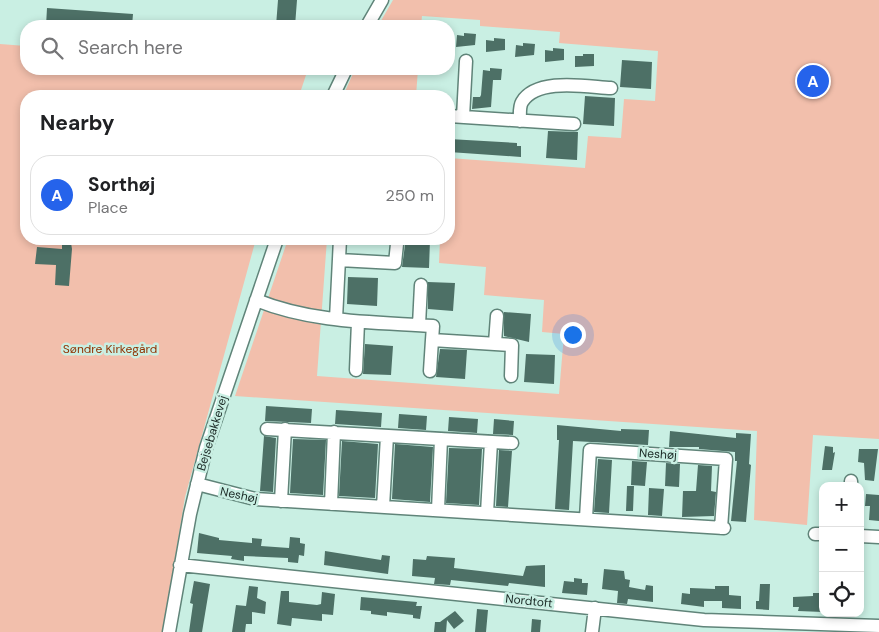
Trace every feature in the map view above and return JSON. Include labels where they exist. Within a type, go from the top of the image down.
[{"type":"street","points":[[370,20],[382,0]]},
{"type":"street","points":[[462,117],[466,61]]},
{"type":"street","points":[[336,90],[343,75]]},
{"type":"street","points":[[520,121],[521,104],[529,94],[538,89],[559,85],[611,88]]},
{"type":"street","points":[[455,116],[574,124]]},
{"type":"street","name":"Bejsebakkevej","points":[[169,632],[180,565],[206,448],[275,245]]},
{"type":"street","points":[[336,320],[340,245]]},
{"type":"street","points":[[339,260],[395,263],[397,245]]},
{"type":"street","points":[[419,325],[421,285]]},
{"type":"street","points":[[256,300],[291,312],[336,320],[433,326],[430,371]]},
{"type":"street","points":[[495,343],[497,316]]},
{"type":"street","points":[[356,370],[358,322]]},
{"type":"street","points":[[432,340],[512,344],[511,376]]},
{"type":"street","points":[[267,428],[512,443]]},
{"type":"street","points":[[281,501],[285,429]]},
{"type":"street","points":[[331,504],[334,432]]},
{"type":"street","points":[[383,507],[387,436]]},
{"type":"street","points":[[438,510],[441,439]]},
{"type":"street","points":[[487,513],[491,442]]},
{"type":"street","name":"Neshøj","points":[[197,484],[244,497],[281,501],[586,518],[723,528],[726,459],[590,450],[586,518]]},
{"type":"street","points":[[864,536],[879,537]]},
{"type":"street","name":"Nordtoft","points":[[180,565],[704,620],[879,626]]},
{"type":"street","points":[[592,632],[595,608]]},
{"type":"green space","points":[[393,0],[879,0],[879,439],[813,435],[807,525],[754,520],[757,431],[235,396],[286,245],[327,245],[317,376],[559,394],[564,334],[542,332],[544,300],[484,295],[486,267],[439,263],[440,245],[455,245],[455,158],[585,168],[588,136],[621,138],[624,99],[655,101],[658,51],[559,43],[560,32],[480,26],[480,20],[422,16],[422,20],[381,20]]},
{"type":"green space","name":"Søndre Kirkegård","points":[[0,44],[20,46],[20,75],[306,75],[301,90],[20,90],[20,245],[254,245],[185,497],[163,632],[0,632]]},
{"type":"green space","points":[[352,75],[418,75],[416,90],[346,90]]},
{"type":"building","points":[[278,0],[297,0],[295,20],[276,20]]},
{"type":"building","points":[[47,8],[133,14],[132,20],[46,20]]},
{"type":"building","points":[[464,33],[476,34],[475,45],[456,47],[457,35],[464,36]]},
{"type":"building","points":[[494,38],[505,39],[505,50],[486,52],[486,40],[494,41]]},
{"type":"building","points":[[523,43],[535,44],[534,55],[515,57],[516,45],[523,46]]},
{"type":"building","points":[[553,48],[564,49],[564,60],[545,62],[545,50],[553,51]]},
{"type":"building","points":[[583,54],[594,54],[594,66],[575,67],[575,56],[583,56]]},
{"type":"building","points":[[622,60],[652,62],[651,89],[620,87]]},
{"type":"building","points":[[490,68],[502,69],[501,80],[493,80],[491,107],[472,109],[473,97],[480,97],[481,95],[483,70],[490,71]]},
{"type":"building","points":[[585,96],[615,98],[614,126],[583,124]]},
{"type":"building","points":[[548,131],[578,132],[577,160],[546,158]]},
{"type":"building","points":[[455,139],[517,143],[517,146],[521,146],[521,157],[455,152]]},
{"type":"building","points":[[62,245],[71,245],[69,286],[55,285],[56,265],[35,264],[37,247],[62,249]]},
{"type":"building","points":[[405,245],[430,245],[429,268],[402,267]]},
{"type":"building","points":[[348,277],[378,278],[377,306],[347,304]]},
{"type":"building","points":[[428,282],[455,283],[453,311],[428,309]]},
{"type":"building","points":[[504,312],[531,314],[529,342],[504,336]]},
{"type":"building","points":[[365,344],[393,346],[391,375],[363,374]]},
{"type":"building","points":[[440,349],[467,350],[465,379],[436,377]]},
{"type":"building","points":[[526,354],[555,355],[554,384],[524,382]]},
{"type":"building","points":[[266,406],[312,409],[311,423],[265,421]]},
{"type":"building","points":[[336,410],[382,413],[381,427],[335,424]]},
{"type":"building","points":[[399,414],[427,416],[426,430],[398,428]]},
{"type":"building","points":[[449,417],[478,419],[477,433],[448,431]]},
{"type":"building","points":[[494,419],[514,421],[513,435],[493,434]]},
{"type":"building","points":[[557,425],[621,431],[621,429],[649,430],[648,445],[573,441],[569,510],[555,509],[559,440],[557,440]]},
{"type":"building","points":[[670,431],[736,438],[736,433],[751,434],[749,464],[751,465],[746,522],[731,521],[737,461],[735,461],[735,452],[699,449],[699,447],[669,447]]},
{"type":"building","points":[[264,436],[276,438],[273,492],[260,491]]},
{"type":"building","points":[[293,439],[326,440],[323,495],[290,493]]},
{"type":"building","points":[[342,441],[378,444],[375,498],[339,496]]},
{"type":"building","points":[[395,444],[433,447],[430,502],[392,499]]},
{"type":"building","points":[[825,446],[833,447],[833,453],[835,452],[832,470],[822,470]]},
{"type":"building","points":[[449,448],[482,449],[479,505],[446,503]]},
{"type":"building","points":[[859,449],[878,449],[874,481],[865,480],[864,463],[858,462]]},
{"type":"building","points":[[499,450],[512,451],[508,507],[496,506]]},
{"type":"building","points":[[598,459],[612,460],[609,513],[594,512]]},
{"type":"building","points":[[632,461],[647,462],[645,486],[631,485]]},
{"type":"building","points":[[666,463],[680,464],[679,487],[665,486]]},
{"type":"building","points":[[698,465],[712,466],[711,491],[716,492],[714,516],[682,517],[683,491],[696,491]]},
{"type":"building","points":[[627,486],[634,486],[633,511],[626,511]]},
{"type":"building","points":[[649,488],[664,489],[662,516],[648,515]]},
{"type":"building","points":[[866,494],[879,495],[879,521],[869,520],[870,506],[865,506]]},
{"type":"building","points":[[199,533],[219,538],[219,540],[252,543],[252,538],[262,539],[261,546],[289,548],[290,537],[300,538],[300,543],[305,544],[304,556],[299,555],[298,563],[288,562],[288,558],[244,556],[244,561],[231,559],[232,556],[197,553]]},
{"type":"building","points":[[325,551],[381,560],[382,555],[390,556],[388,574],[324,565]]},
{"type":"building","points":[[427,556],[455,558],[454,568],[523,576],[526,566],[545,565],[545,587],[509,583],[508,586],[451,580],[450,585],[434,584],[435,578],[412,576],[413,559],[426,560]]},
{"type":"building","points":[[604,569],[624,571],[625,579],[630,580],[629,587],[645,590],[646,585],[653,586],[653,602],[628,599],[627,604],[617,603],[618,591],[602,589]]},
{"type":"building","points":[[574,578],[582,579],[582,583],[588,583],[587,595],[562,593],[564,581],[574,582]]},
{"type":"building","points":[[194,581],[210,584],[202,632],[189,632],[193,604],[190,603]]},
{"type":"building","points":[[760,584],[770,584],[769,610],[756,609],[756,601],[759,601]]},
{"type":"building","points":[[249,586],[258,587],[257,598],[266,602],[265,614],[252,612],[252,624],[246,624],[245,632],[232,632],[236,605],[246,606]]},
{"type":"building","points":[[715,586],[729,586],[729,595],[741,596],[741,609],[722,608],[722,601],[704,601],[704,607],[681,604],[682,593],[690,594],[690,588],[715,589]]},
{"type":"building","points":[[281,591],[289,591],[289,602],[317,605],[321,604],[322,592],[335,594],[333,615],[322,614],[322,621],[292,618],[291,626],[277,624]]},
{"type":"building","points":[[813,593],[819,593],[819,612],[798,611],[799,607],[793,607],[793,597],[813,596]]},
{"type":"building","points":[[361,597],[417,602],[416,606],[422,606],[420,619],[413,618],[413,615],[387,612],[387,616],[371,614],[371,611],[360,610]]},
{"type":"building","points":[[477,609],[488,610],[486,632],[475,632]]},
{"type":"building","points":[[455,611],[464,621],[454,629],[447,620],[446,632],[434,632],[435,622],[440,622]]},
{"type":"building","points":[[532,619],[541,620],[540,632],[531,632]]},
{"type":"place","name":"Sorthøj","points":[[813,81]]}]
